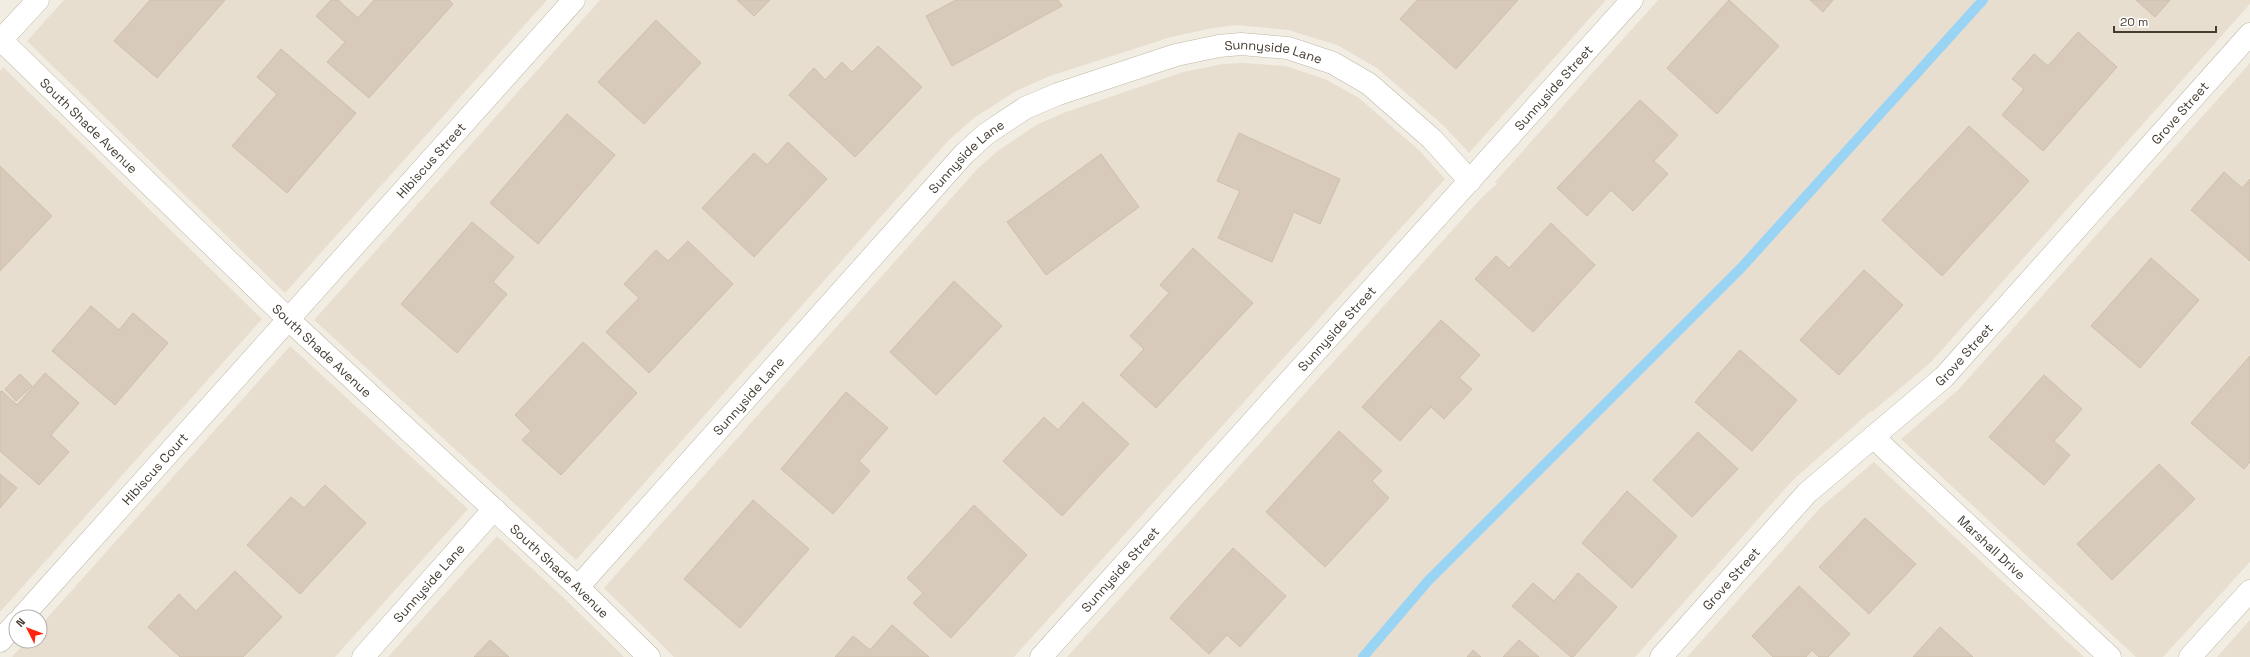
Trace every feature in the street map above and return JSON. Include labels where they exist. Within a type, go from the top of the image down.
[{"type":"street","points":[[0,40],[38,0]]},
{"type":"street","name":"Hibiscus Street","points":[[288,319],[574,0]]},
{"type":"street","name":"Sunnyside Street","points":[[1041,657],[1632,0]]},
{"type":"street","name":"Grove Street","points":[[1660,657],[1807,493],[1944,377],[2250,34]]},
{"type":"street","name":"South Shade Avenue","points":[[0,40],[288,319],[578,587],[649,657]]},
{"type":"street","name":"Sunnyside Lane","points":[[578,587],[964,154],[986,134],[1025,108],[1058,94],[1176,55],[1219,46],[1241,44],[1288,48],[1333,63],[1369,84],[1432,139],[1470,181]]},
{"type":"street","name":"Hibiscus Court","points":[[29,609],[288,319]]},
{"type":"street","name":"Marshall Drive","points":[[1873,437],[2110,657]]},
{"type":"street","name":"Sunnyside Lane","points":[[363,657],[494,509]]},
{"type":"street","points":[[2190,657],[2250,591]]},
{"type":"street","points":[[0,641],[8,632]]},
{"type":"shaded area","points":[[64,0],[547,0],[285,293],[27,41]]},
{"type":"shaded area","points":[[600,0],[1606,0],[1469,153],[1444,126],[1377,68],[1337,45],[1288,30],[1237,25],[1213,28],[1171,37],[1050,76],[1016,91],[974,118],[949,140],[576,560],[314,320]]},
{"type":"shaded area","points":[[1658,0],[2250,0],[2250,4],[1930,363],[1872,412],[1871,411],[1793,480],[1635,657],[1067,657],[1484,195],[1497,184],[1495,182]]},
{"type":"shaded area","points":[[1243,63],[1286,66],[1327,80],[1359,98],[1420,151],[1445,179],[1014,657],[674,657],[604,588],[978,168],[999,150],[1036,125],[1066,112],[1183,72],[1223,64]]},
{"type":"shaded area","points":[[2250,63],[2250,562],[2163,657],[2136,657],[1901,439],[1958,390]]},
{"type":"shaded area","points":[[3,67],[262,319],[0,612],[0,71]]},
{"type":"shaded area","points":[[290,346],[468,509],[335,657],[12,657],[20,649],[48,649],[48,617]]},
{"type":"shaded area","points":[[1874,462],[2084,657],[1687,657],[1821,507]]},
{"type":"shaded area","points":[[497,536],[566,600],[624,657],[388,657]]},
{"type":"shaded area","points":[[2250,620],[2250,657],[2217,657]]},
{"type":"building","points":[[150,0],[225,0],[157,78],[114,41]]},
{"type":"building","points":[[331,0],[338,0],[358,18],[374,0],[449,0],[453,4],[369,98],[327,62],[345,42],[316,16]]},
{"type":"building","points":[[737,0],[770,0],[754,16]]},
{"type":"building","points":[[956,0],[1058,0],[1062,6],[952,66],[926,16]]},
{"type":"building","points":[[1417,0],[1518,0],[1456,69],[1400,19]]},
{"type":"building","points":[[1729,0],[1779,46],[1717,114],[1667,68]]},
{"type":"building","points":[[1810,0],[1833,0],[1823,12]]},
{"type":"building","points":[[2136,0],[2170,0],[2155,17]]},
{"type":"building","points":[[656,20],[701,63],[644,124],[598,82]]},
{"type":"building","points":[[2078,32],[2117,67],[2043,151],[2002,115],[2024,89],[2012,79],[2034,54],[2048,66]]},
{"type":"building","points":[[878,46],[922,87],[855,157],[789,95],[814,68],[825,80],[842,62],[852,72]]},
{"type":"building","points":[[281,49],[356,113],[287,193],[232,146],[277,94],[257,77]]},
{"type":"building","points":[[1640,100],[1678,135],[1654,161],[1668,174],[1633,211],[1611,190],[1587,216],[1557,188]]},
{"type":"building","points":[[567,114],[615,155],[538,244],[490,203]]},
{"type":"building","points":[[1969,126],[2029,181],[1942,276],[1882,220]]},
{"type":"building","points":[[1239,133],[1340,179],[1320,224],[1294,212],[1272,262],[1218,238],[1240,191],[1217,181]]},
{"type":"building","points":[[788,142],[827,179],[754,257],[702,208],[754,153],[767,165]]},
{"type":"building","points":[[1101,154],[1139,207],[1046,275],[1007,222]]},
{"type":"building","points":[[0,166],[52,216],[0,271]]},
{"type":"building","points":[[2224,172],[2242,188],[2250,179],[2250,261],[2191,210]]},
{"type":"building","points":[[472,222],[514,257],[493,282],[507,294],[457,353],[401,304]]},
{"type":"building","points":[[1551,223],[1595,265],[1533,332],[1475,279],[1496,256],[1509,268]]},
{"type":"building","points":[[688,241],[733,284],[649,373],[606,332],[639,298],[624,284],[656,250],[668,261]]},
{"type":"building","points":[[1193,248],[1253,303],[1156,408],[1120,375],[1144,349],[1130,336],[1169,293],[1160,285]]},
{"type":"building","points":[[2151,258],[2199,300],[2140,368],[2091,326]]},
{"type":"building","points":[[1864,270],[1903,305],[1839,375],[1800,340]]},
{"type":"building","points":[[954,281],[1002,326],[936,395],[890,352]]},
{"type":"building","points":[[91,306],[119,330],[133,313],[168,343],[115,405],[52,351]]},
{"type":"building","points":[[1441,320],[1480,355],[1459,378],[1472,389],[1444,419],[1431,407],[1400,441],[1362,407]]},
{"type":"building","points":[[583,342],[637,393],[561,475],[522,440],[531,431],[515,415]]},
{"type":"building","points":[[1740,350],[1797,400],[1752,451],[1695,402]]},
{"type":"building","points":[[2250,356],[2250,462],[2244,469],[2191,423]]},
{"type":"building","points":[[45,373],[79,403],[51,435],[69,452],[39,485],[0,451],[0,392],[2,391],[17,405]]},
{"type":"building","points":[[20,374],[32,386],[16,401],[5,389]]},
{"type":"building","points":[[2044,375],[2082,409],[2054,441],[2070,455],[2044,485],[1989,437]]},
{"type":"building","points":[[846,392],[888,428],[859,461],[870,471],[833,514],[781,469]]},
{"type":"building","points":[[1083,402],[1129,444],[1062,516],[1003,461],[1044,417],[1058,430]]},
{"type":"building","points":[[1339,431],[1382,471],[1372,481],[1389,498],[1325,567],[1266,512]]},
{"type":"building","points":[[1698,432],[1738,469],[1692,517],[1653,480]]},
{"type":"building","points":[[2159,464],[2195,499],[2112,580],[2077,544]]},
{"type":"building","points":[[0,474],[17,488],[0,508]]},
{"type":"building","points":[[325,485],[366,523],[300,594],[247,545],[291,497],[304,508]]},
{"type":"building","points":[[1627,491],[1677,536],[1632,588],[1582,543]]},
{"type":"building","points":[[753,500],[809,549],[740,628],[684,579]]},
{"type":"building","points":[[974,505],[1027,555],[951,638],[913,603],[923,593],[907,578]]},
{"type":"building","points":[[1865,518],[1916,564],[1869,614],[1819,567]]},
{"type":"building","points":[[1233,548],[1286,596],[1240,647],[1227,635],[1209,654],[1170,618]]},
{"type":"building","points":[[235,571],[282,617],[243,657],[180,657],[148,627],[179,594],[196,611]]},
{"type":"building","points":[[1578,573],[1617,607],[1573,657],[1571,657],[1512,606],[1533,583],[1554,601]]},
{"type":"building","points":[[1799,586],[1850,634],[1828,657],[1819,657],[1812,650],[1806,657],[1773,657],[1752,636]]},
{"type":"building","points":[[892,625],[929,657],[835,657],[853,636],[870,650]]},
{"type":"building","points":[[1940,627],[1973,657],[1913,657]]},
{"type":"building","points":[[490,640],[509,657],[474,657]]},
{"type":"building","points":[[1519,640],[1539,657],[1503,657]]},
{"type":"building","points":[[1473,650],[1481,657],[1467,657]]},
{"type":"waterway","points":[[1363,657],[1428,581],[1742,267],[1983,0]]}]
